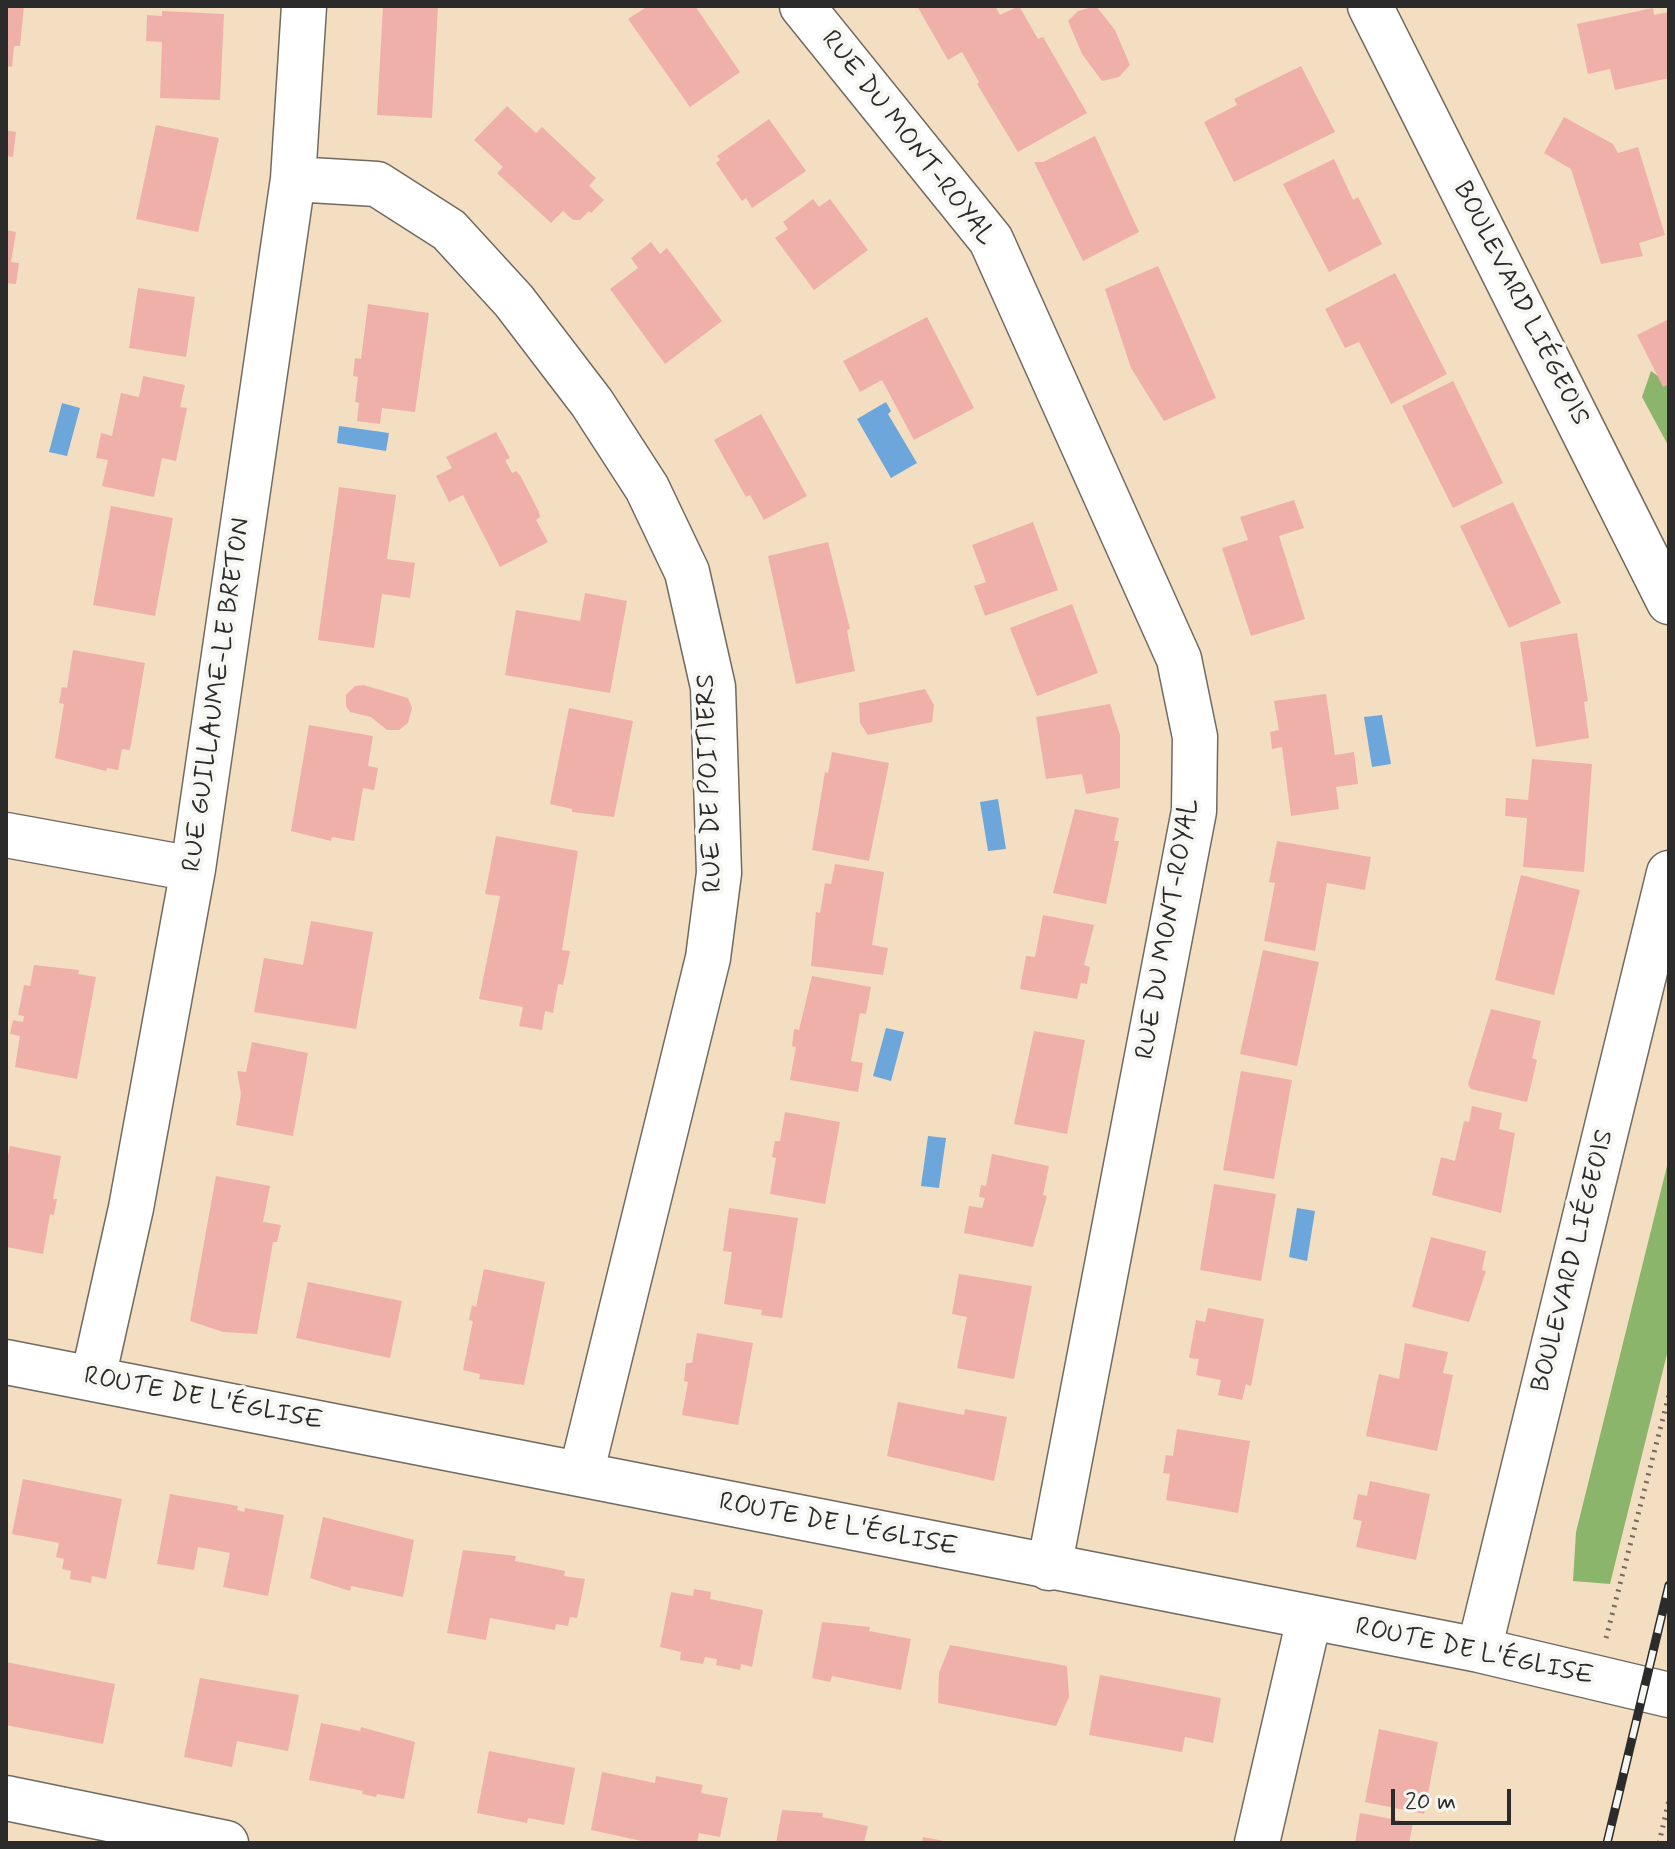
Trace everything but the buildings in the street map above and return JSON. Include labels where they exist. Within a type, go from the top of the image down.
[{"type":"street","name":"RUE GUILLAUME-LE BRETON","points":[[93,1378],[131,1208],[193,869],[293,179],[304,6]]},
{"type":"street","name":"RUE DU MONT-ROYAL","points":[[802,6],[991,240],[1179,659],[1195,737],[1194,811],[1049,1568]]},
{"type":"street","name":"BOULEVARD LIÉGEOIS","points":[[1370,6],[1669,602]]},
{"type":"street","name":"RUE DE POITIERS","points":[[293,179],[377,184],[449,230],[514,301],[592,403],[647,488],[687,572],[713,687],[719,873],[708,958],[581,1474]]},
{"type":"street","points":[[6,835],[193,869]]},
{"type":"street","name":"BOULEVARD LIÉGEOIS","points":[[1479,1650],[1669,873]]},
{"type":"street","name":"ROUTE DE L'ÉGLISE","points":[[6,1362],[1479,1650],[1669,1695]]},
{"type":"street","points":[[1257,1843],[1309,1619]]},
{"type":"street","points":[[6,1798],[226,1843]]},
{"type":"path","points":[[1595,1678],[1669,1395]]},
{"type":"path","points":[[1659,1843],[1669,1800]]},
{"type":"green space","points":[[1651,371],[1667,383],[1669,380],[1669,447],[1642,397]]},
{"type":"green space","points":[[1669,1158],[1669,1346],[1610,1584],[1573,1581],[1576,1532]]},
{"type":"water","points":[[886,402],[891,411],[888,414],[917,463],[891,478],[857,419]]},
{"type":"water","points":[[62,403],[80,408],[67,456],[49,452]]},
{"type":"water","points":[[339,426],[389,433],[386,451],[337,443]]},
{"type":"water","points":[[1382,715],[1391,764],[1372,767],[1364,717]]},
{"type":"water","points":[[998,799],[1006,849],[988,851],[980,802]]},
{"type":"water","points":[[886,1028],[904,1032],[891,1081],[873,1076]]},
{"type":"water","points":[[928,1136],[946,1138],[939,1188],[921,1186]]},
{"type":"water","points":[[1297,1208],[1315,1211],[1307,1261],[1289,1257]]},
{"type":"railway","points":[[1607,1843],[1669,1585]]}]
